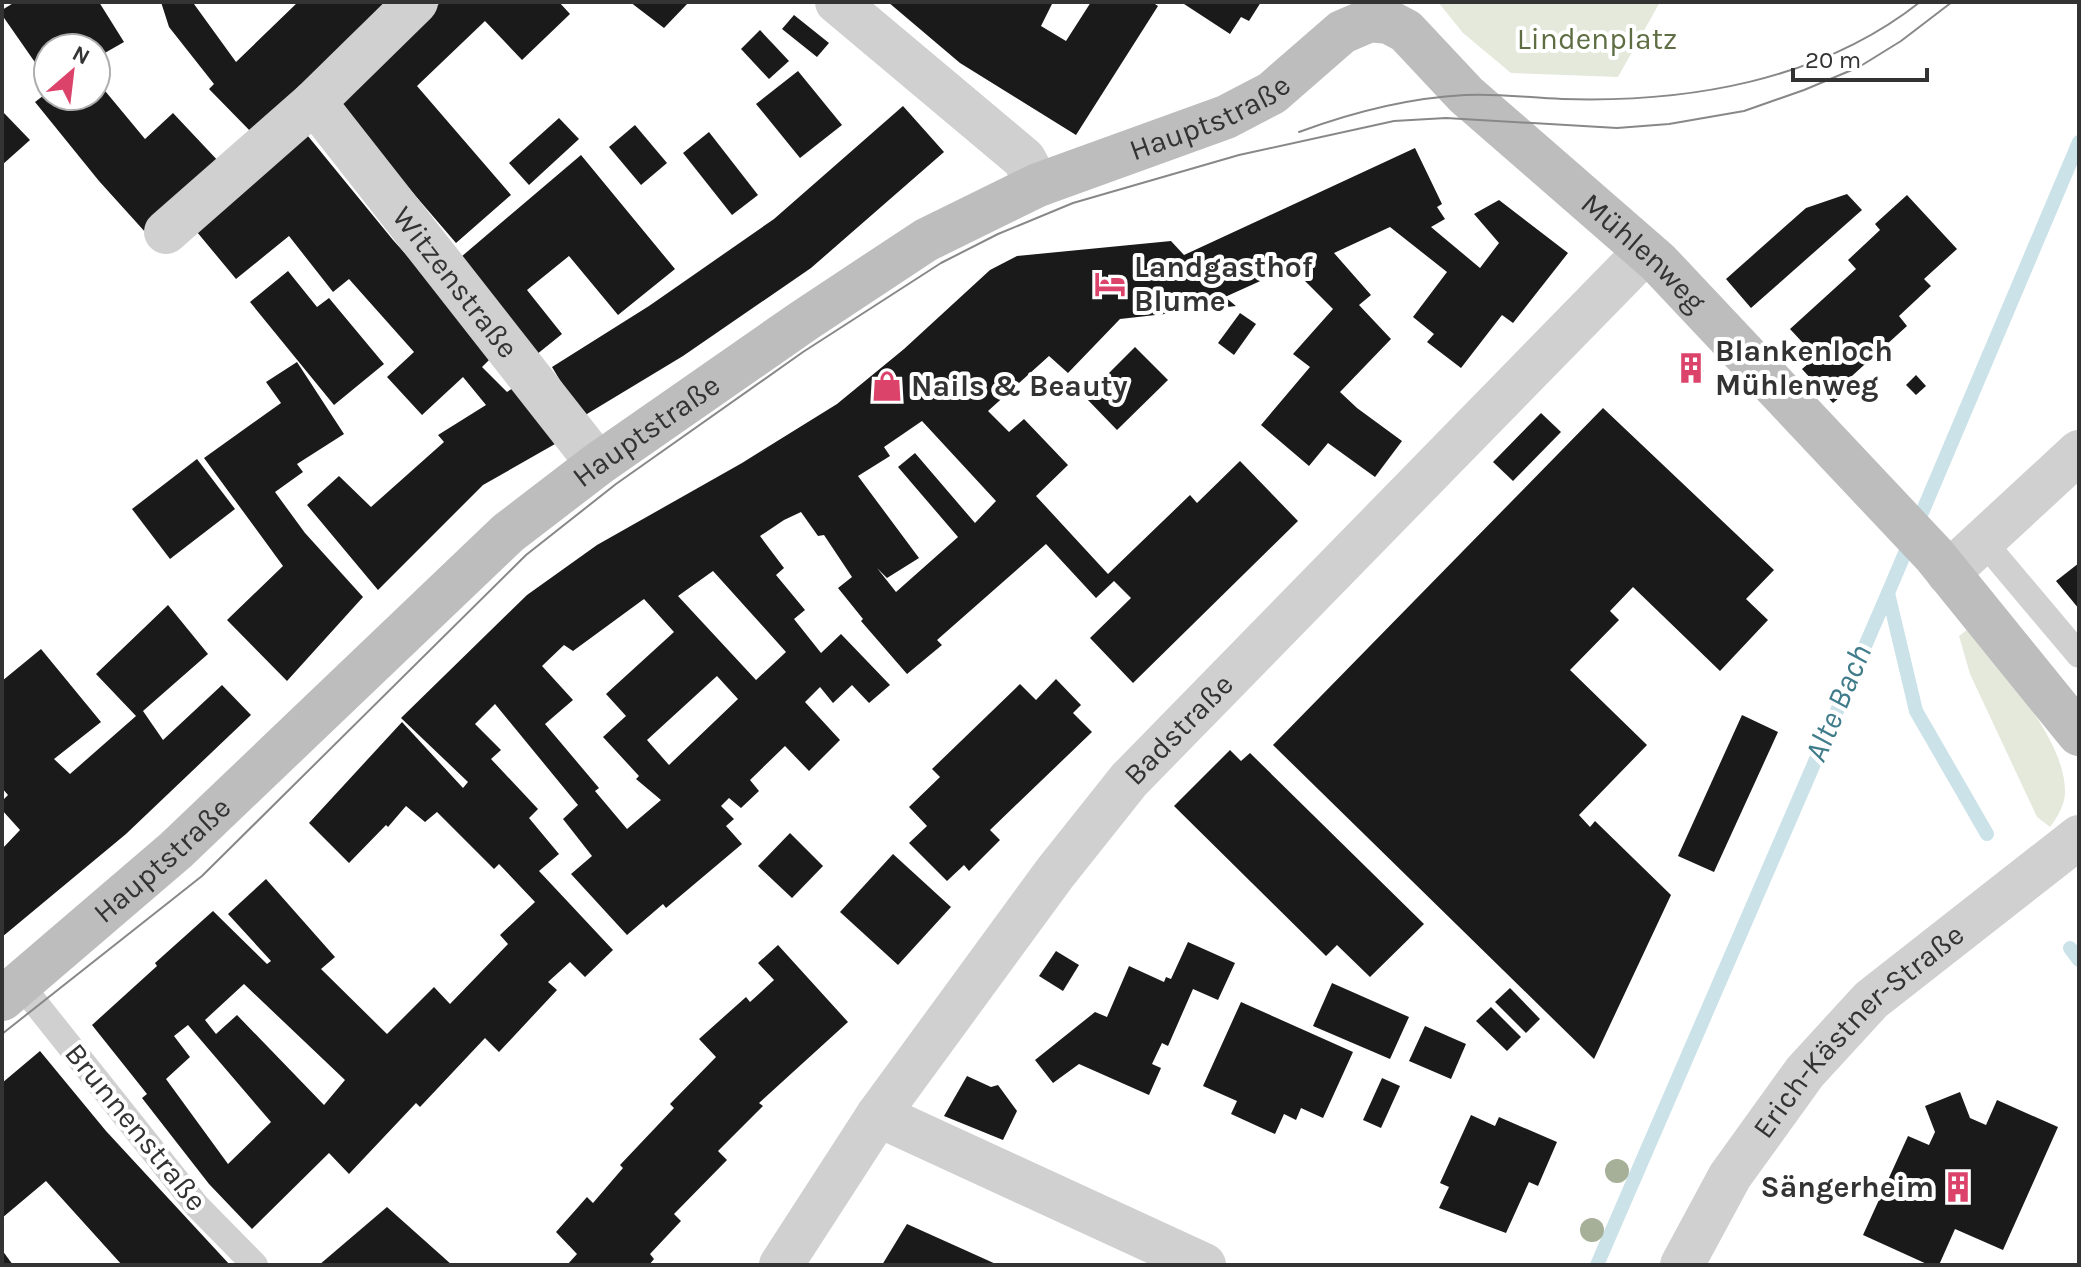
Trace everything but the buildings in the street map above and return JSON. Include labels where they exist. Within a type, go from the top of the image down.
[{"type":"street","points":[[166,232],[314,102],[416,2]]},
{"type":"street","points":[[837,2],[1024,159],[1038,185]]},
{"type":"street","name":"Hauptstraße","points":[[12,992],[187,840],[508,533],[598,464],[797,325],[926,240],[1038,185],[1226,117],[1272,93],[1342,32],[1375,11]]},
{"type":"street","name":"Mühlenweg","points":[[1375,11],[1406,31],[1466,95],[1658,262],[1941,564],[2079,734]]},
{"type":"street","name":"Witzenstraße","points":[[314,102],[598,464]]},
{"type":"street","name":"Badstraße","points":[[781,1265],[878,1115],[1055,873],[1129,780],[1645,252]]},
{"type":"street","points":[[1941,564],[1983,541],[2079,452]]},
{"type":"street","name":"Erich-Kästner-Straße","points":[[1682,1265],[1730,1176],[1805,1072],[1852,1020],[1871,1000],[1960,928],[2079,837]]},
{"type":"street","points":[[878,1115],[1204,1265]]},
{"type":"lane","points":[[1983,541],[2079,655]]},
{"type":"lane","name":"Brunnenstraße","points":[[12,992],[197,1206],[255,1265]]},
{"type":"green space","name":"Lindenplatz","points":[[1438,2],[1660,2],[1618,77],[1511,73],[1463,33]]},
{"type":"green space","points":[[1968,629],[2029,706],[2055,751],[2063,773],[2065,794],[2060,812],[2050,827],[2037,817],[1970,674],[1959,636]]},
{"type":"waterway","name":"Alte Bach","points":[[1597,1265],[2079,142]]},
{"type":"waterway","points":[[1888,593],[1916,711],[1987,834]]},
{"type":"waterway","points":[[2070,948],[2079,960]]},
{"type":"tram line","points":[[1299,132],[1380,107],[1422,99],[1465,95],[1562,99],[1657,97],[1750,82],[1839,51],[1881,29],[1920,2]]},
{"type":"tram line","points":[[2,1034],[202,876],[526,555],[616,484],[803,352],[941,263],[998,234],[1073,203],[1239,155],[1394,121],[1446,118],[1617,128],[1669,124],[1744,111],[1859,67],[1901,41],[1952,2]]},
{"type":"place","name":"Landgasthof Blume","points":[[1110,284]]},
{"type":"place","name":"Blankenloch Mühlenweg","points":[[1691,368]]},
{"type":"place","name":"Nails & Beauty","points":[[887,386]]},
{"type":"place","name":"Sängerheim","points":[[1958,1187]]}]
